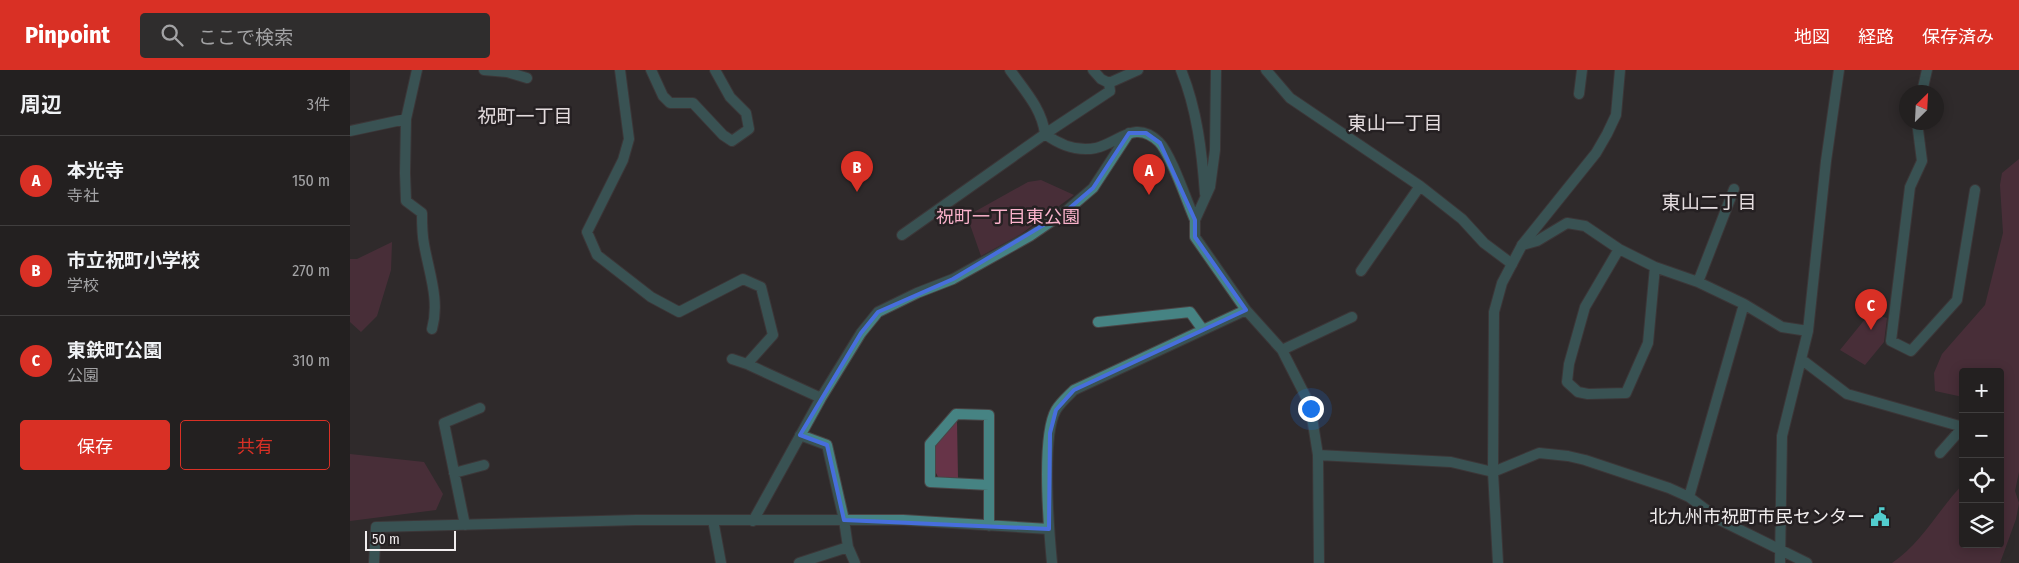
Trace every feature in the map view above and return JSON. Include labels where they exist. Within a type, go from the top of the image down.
[{"type":"street","points":[[417,70],[406,119],[406,201],[422,213],[424,243],[435,293],[435,317],[432,329]]},
{"type":"street","points":[[484,70],[507,72],[527,78]]},
{"type":"street","points":[[620,70],[629,138],[622,160],[587,232],[597,255],[651,296],[679,312],[743,279],[761,287],[773,335],[747,364]]},
{"type":"street","points":[[651,70],[663,96],[670,103],[693,103],[723,135],[732,141],[749,129],[746,113],[730,97],[715,70]]},
{"type":"street","points":[[1010,70],[1037,108],[1043,120],[1045,134],[1058,144],[1076,149],[1096,148],[1129,133],[1146,133],[1160,143],[1173,166],[1195,220],[1195,237],[1246,310],[1282,350],[1310,405],[1318,455],[1319,563]]},
{"type":"street","points":[[1093,70],[1101,79],[1109,83]]},
{"type":"street","points":[[1109,83],[1138,70]]},
{"type":"street","points":[[1181,70],[1190,93],[1197,125],[1205,198]]},
{"type":"street","points":[[1195,220],[1210,186],[1215,150],[1216,70]]},
{"type":"street","points":[[1266,70],[1290,98],[1420,186],[1462,219],[1484,243],[1512,264]]},
{"type":"street","points":[[1578,94],[1582,70]]},
{"type":"street","points":[[1498,563],[1493,472],[1494,312],[1502,283],[1522,245],[1604,141],[1616,115],[1620,70]]},
{"type":"street","points":[[1780,563],[1782,436],[1808,331],[1826,160],[1839,70]]},
{"type":"street","points":[[1924,85],[1927,70]]},
{"type":"street","points":[[902,235],[1045,134],[1110,91],[1109,83]]},
{"type":"street","points":[[350,131],[406,119]]},
{"type":"street","points":[[1918,130],[1922,161],[1910,187],[1891,342],[1911,351],[1957,300],[1975,190]]},
{"type":"street","points":[[753,521],[800,435],[860,333],[878,312],[916,293],[953,279],[1030,236],[1065,212],[1093,188],[1129,133]]},
{"type":"street","points":[[1361,271],[1420,186]]},
{"type":"street","points":[[1698,282],[1734,189]]},
{"type":"street","points":[[1522,245],[1538,241],[1567,223],[1585,226],[1619,249],[1655,267],[1698,282],[1744,304],[1782,327],[1808,331]]},
{"type":"street","points":[[1619,249],[1585,307],[1569,364],[1567,382],[1578,392],[1588,394],[1626,393],[1648,343],[1655,267]]},
{"type":"street","points":[[1689,497],[1744,304]]},
{"type":"street","points":[[1052,563],[1049,529],[1048,442],[1056,410],[1074,390],[1246,310]]},
{"type":"street","points":[[1098,322],[1190,312],[1203,330]]},
{"type":"street","points":[[1282,350],[1352,317]]},
{"type":"street","points":[[732,359],[822,398]]},
{"type":"street","points":[[1801,359],[1847,394],[1963,427],[1940,454]]},
{"type":"street","points":[[464,525],[444,423],[480,408]]},
{"type":"street","points":[[989,484],[930,482],[930,444],[956,414],[990,415],[989,526]]},
{"type":"street","points":[[800,435],[827,445],[844,520],[848,547],[855,563]]},
{"type":"street","points":[[1318,455],[1451,462],[1493,472],[1539,453],[1568,456],[1660,485],[1689,497],[1720,520],[1807,563]]},
{"type":"street","points":[[454,473],[484,465]]},
{"type":"street","points":[[374,563],[376,527],[636,520],[903,520],[1049,529]]},
{"type":"street","points":[[713,520],[720,563]]},
{"type":"street","points":[[799,563],[848,547]]},
{"type":"highlighted area","points":[[1129,133],[1146,133],[1160,143],[1195,220],[1195,237],[1246,310],[1074,390],[1056,410],[1050,433],[1049,529],[844,520],[827,445],[800,435],[861,333],[878,312],[953,279],[1065,212],[1093,188]]},
{"type":"green space","points":[[2019,159],[2019,472],[2015,491],[2019,503],[2016,519],[2000,563],[1892,563],[1921,536],[1959,488],[1959,548],[2004,548],[2004,368],[1959,368],[1959,396],[1935,391],[1934,373],[1942,354],[1985,305],[2003,233],[2000,185],[2002,173]]},
{"type":"green space","name":"祝町一丁目東公園","points":[[1041,180],[1074,195],[1021,234],[981,256],[967,216],[1028,182]]},
{"type":"green space","points":[[392,242],[391,270],[377,316],[361,332],[350,322],[350,259],[357,259]]},
{"type":"green space","points":[[1870,313],[1887,318],[1884,342],[1865,365],[1840,350]]},
{"type":"green space","points":[[957,421],[958,478],[938,477],[936,473],[935,444]]},
{"type":"green space","points":[[350,454],[424,462],[443,494],[436,510],[350,521]]},
{"type":"place","name":"市立祝町小学校","points":[[857,192]]},
{"type":"place","name":"本光寺","points":[[1149,195]]},
{"type":"place","name":"東鉄町公園","points":[[1871,330]]},
{"type":"place","name":"北九州市祝町市民センター","points":[[1880,517]]},
{"type":"district","name":"祝町一丁目","points":[[525,116]]},
{"type":"district","name":"東山一丁目","points":[[1395,123]]},
{"type":"district","name":"東山二丁目","points":[[1709,202]]}]
